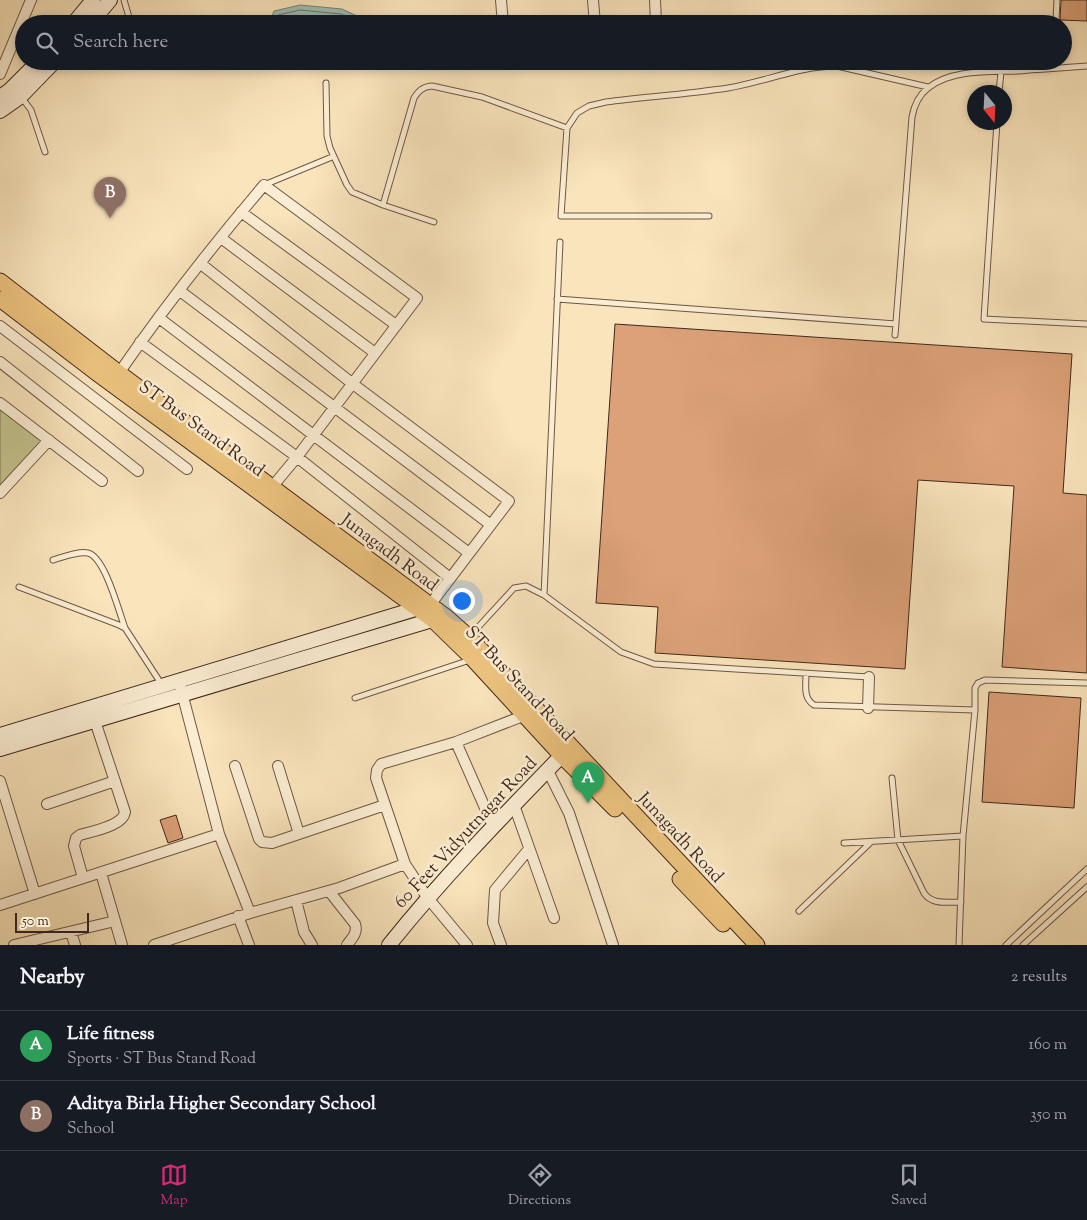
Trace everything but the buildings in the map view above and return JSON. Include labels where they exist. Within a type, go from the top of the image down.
[{"type":"main road","name":"Junagadh Road","points":[[0,281],[272,487],[432,612],[469,637],[531,713]]},
{"type":"main road","name":"ST Bus Stand Road","points":[[1,303],[393,592],[432,612],[473,659],[531,713],[622,816],[743,945]]},
{"type":"main road","name":"Junagadh Road","points":[[566,751],[757,945]]},
{"type":"street","points":[[25,15],[31,0]]},
{"type":"street","points":[[80,15],[93,0]]},
{"type":"street","points":[[98,15],[110,0]]},
{"type":"street","points":[[501,0],[502,15]]},
{"type":"street","points":[[593,0],[594,15]]},
{"type":"street","points":[[654,0],[655,15]]},
{"type":"street","points":[[0,74],[15,38]]},
{"type":"street","points":[[0,111],[7,92],[30,70]]},
{"type":"street","points":[[7,92],[42,70]]},
{"type":"street","points":[[119,373],[140,342],[264,185],[416,298],[353,384],[272,487]]},
{"type":"street","points":[[241,212],[396,325]]},
{"type":"street","points":[[221,238],[375,353]]},
{"type":"street","points":[[1,742],[93,714],[183,695],[432,612],[450,578],[509,501],[353,384],[201,264]]},
{"type":"street","points":[[180,292],[491,525]]},
{"type":"street","points":[[159,318],[469,553]]},
{"type":"street","points":[[0,326],[187,468]]},
{"type":"street","points":[[140,342],[297,457],[450,578]]},
{"type":"street","points":[[0,362],[138,471]]},
{"type":"street","points":[[0,403],[102,481]]},
{"type":"street","points":[[0,493],[49,440]]},
{"type":"street","points":[[93,714],[178,681],[432,612]]},
{"type":"street","points":[[868,708],[869,677]]},
{"type":"street","points":[[178,681],[220,834],[250,913]]},
{"type":"street","points":[[468,945],[427,897],[405,864],[376,778],[377,770],[381,764],[456,742],[531,713]]},
{"type":"street","points":[[83,878],[74,842],[80,835],[118,823],[124,816],[124,808],[93,714]]},
{"type":"street","points":[[456,742],[493,826]]},
{"type":"street","name":"60 Feet Vidyutnagar Road","points":[[389,945],[427,897],[566,751]]},
{"type":"street","points":[[235,766],[259,839],[262,842],[272,843],[385,805]]},
{"type":"street","points":[[278,766],[299,834]]},
{"type":"street","points":[[547,769],[569,813],[613,945]]},
{"type":"street","points":[[0,781],[35,894]]},
{"type":"street","points":[[46,804],[115,781]]},
{"type":"street","points":[[514,805],[554,918]]},
{"type":"street","points":[[0,905],[220,834]]},
{"type":"street","points":[[502,945],[493,923],[495,890],[529,849]]},
{"type":"street","points":[[154,945],[238,916],[329,891],[405,864]]},
{"type":"street","points":[[101,873],[122,945]]},
{"type":"street","points":[[329,891],[355,924],[356,934],[346,945]]},
{"type":"street","points":[[296,900],[304,932],[312,945]]},
{"type":"street","points":[[238,916],[250,945]]},
{"type":"street","points":[[18,945],[115,922]]},
{"type":"street","points":[[72,932],[75,945]]},
{"type":"lane","points":[[124,0],[128,15]]},
{"type":"lane","points":[[1056,15],[1057,0]]},
{"type":"lane","points":[[1072,67],[1087,66]]},
{"type":"lane","points":[[710,216],[561,216],[568,128],[577,113],[589,106],[606,102],[728,88],[801,70]]},
{"type":"lane","points":[[854,70],[928,87]]},
{"type":"lane","points":[[895,335],[914,106],[928,87],[952,77],[968,74],[1029,70]]},
{"type":"lane","points":[[999,85],[1000,72]]},
{"type":"lane","points":[[326,83],[327,136],[332,157],[352,192],[383,205],[434,222]]},
{"type":"lane","points":[[383,205],[414,98],[424,87],[432,86],[482,97],[568,128]]},
{"type":"lane","points":[[7,92],[29,106],[45,152]]},
{"type":"lane","points":[[996,130],[984,320],[1087,324]]},
{"type":"lane","points":[[264,185],[332,157]]},
{"type":"lane","points":[[544,595],[560,242]]},
{"type":"lane","points":[[557,299],[896,324]]},
{"type":"lane","points":[[53,560],[78,553],[89,554],[97,559],[103,569],[125,628],[162,686]]},
{"type":"lane","points":[[469,637],[514,588],[526,586],[544,595],[621,652],[654,664],[869,677]]},
{"type":"lane","points":[[19,587],[125,628]]},
{"type":"lane","points":[[354,698],[473,659]]},
{"type":"lane","points":[[806,674],[806,696],[808,702],[814,705],[975,710]]},
{"type":"lane","points":[[959,945],[963,836],[975,710],[975,688],[978,683],[985,680],[1087,683]]},
{"type":"lane","points":[[892,778],[898,840],[928,898],[936,902],[961,902]]},
{"type":"lane","points":[[844,843],[963,836]]},
{"type":"lane","points":[[800,911],[872,841]]},
{"type":"lane","points":[[1008,944],[1087,869]]},
{"type":"lane","points":[[1023,945],[1087,887]]},
{"type":"shaded area","points":[[0,400],[47,436],[0,489]]},
{"type":"water","points":[[300,5],[342,9],[355,15],[272,15],[274,11]]},
{"type":"place","name":"Aditya Birla Higher Secondary School","points":[[110,218]]},
{"type":"place","name":"Life fitness","points":[[588,803]]}]
